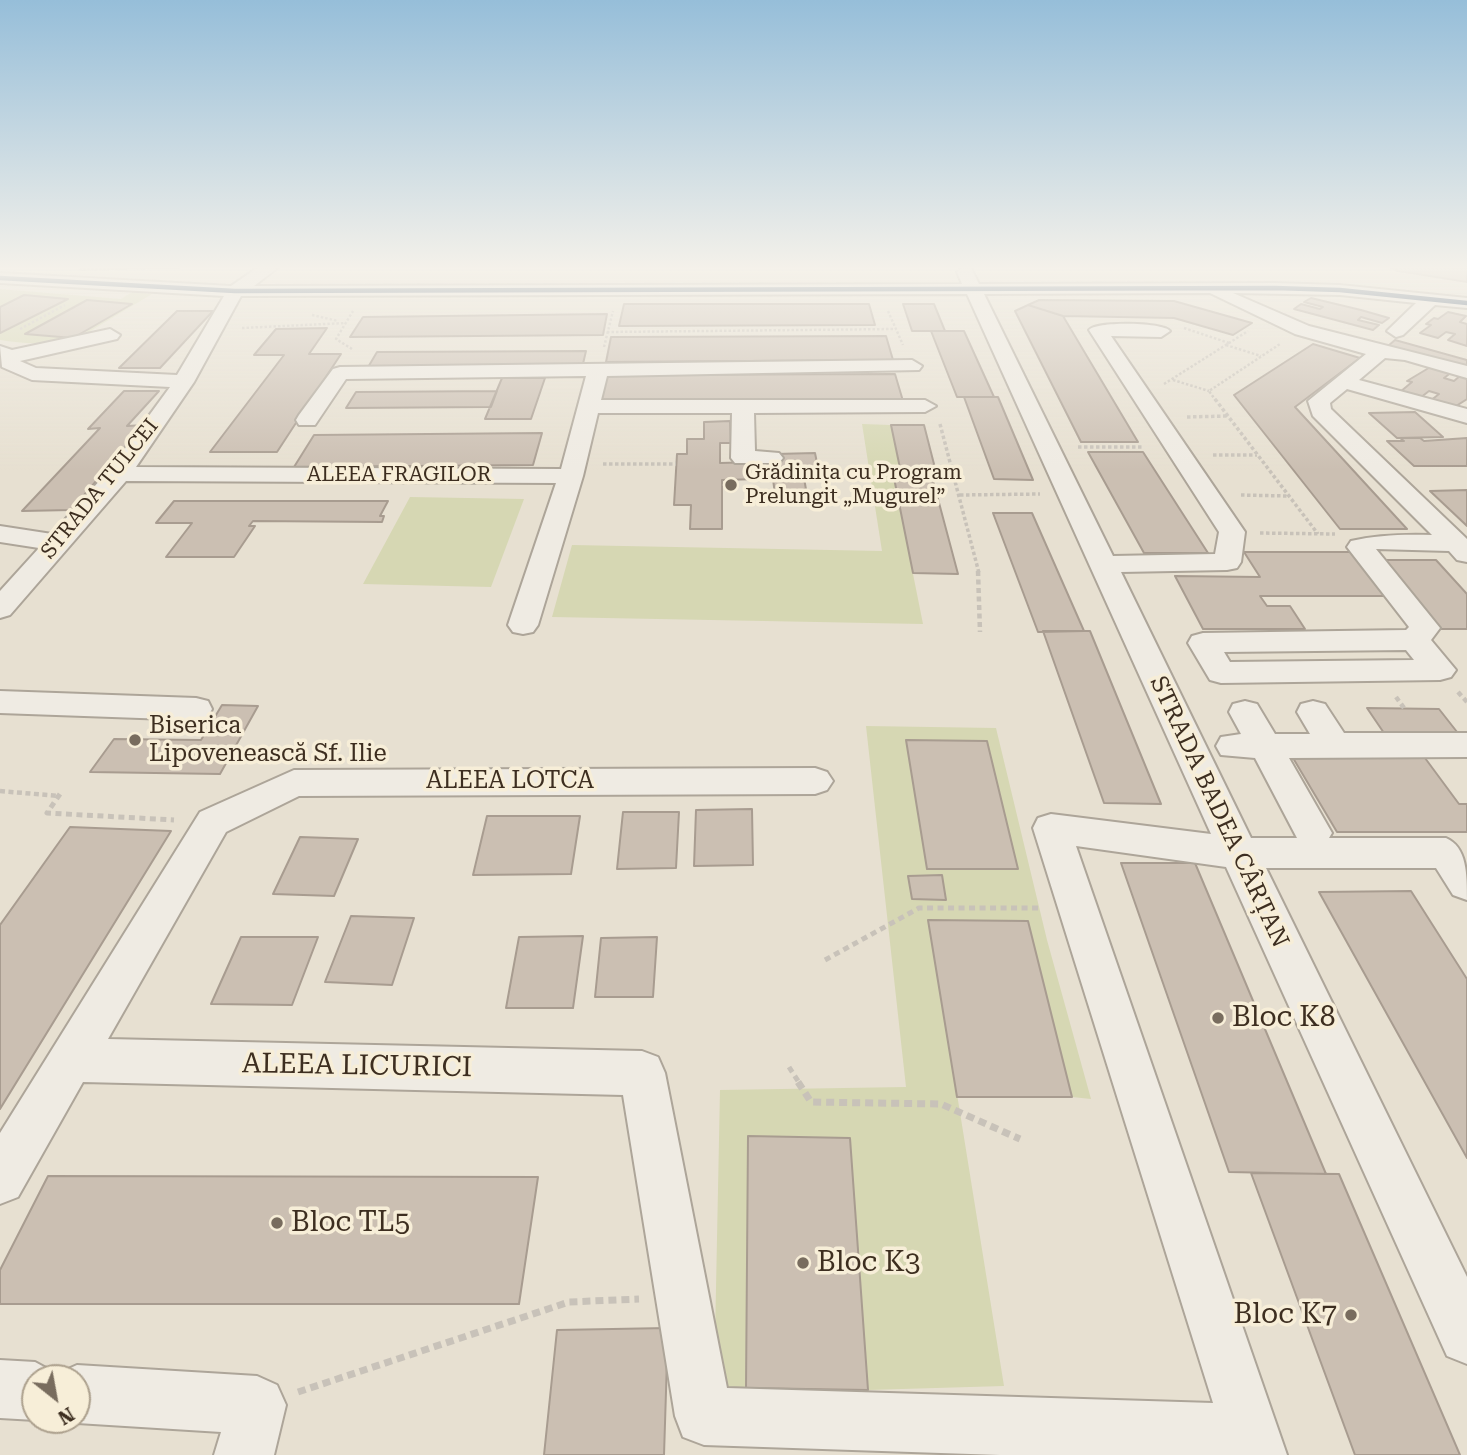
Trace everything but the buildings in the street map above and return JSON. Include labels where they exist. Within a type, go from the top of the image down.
[{"type":"street","name":"STRADA TULCEI","points":[[0,609],[118,474],[184,382],[211,334]]},
{"type":"street","name":"STRADA BADEA CÂRȚAN","points":[[994,334],[1467,1336]]},
{"type":"street","points":[[1101,334],[1232,532],[1227,562],[1101,564]]},
{"type":"street","points":[[1316,334],[1381,352],[1407,354],[1467,372]]},
{"type":"street","points":[[1408,334],[1420,337]]},
{"type":"street","points":[[110,335],[5,355],[9,363],[32,374],[184,382]]},
{"type":"street","points":[[1381,352],[1319,401],[1321,411],[1461,548]]},
{"type":"street","points":[[307,420],[340,373],[912,366]]},
{"type":"street","points":[[523,625],[572,470],[598,369]]},
{"type":"street","points":[[1343,382],[1464,412]]},
{"type":"street","points":[[588,407],[925,406]]},
{"type":"street","points":[[743,407],[743,458],[771,458]]},
{"type":"street","name":"ALEEA FRAGILOR","points":[[118,474],[572,470]]},
{"type":"street","points":[[0,534],[58,543]]},
{"type":"street","points":[[1370,545],[1461,548]]},
{"type":"street","points":[[1370,545],[1425,628],[1414,640],[1203,643],[1221,673],[1440,670],[1414,640]]},
{"type":"street","points":[[1354,641],[1377,671]]},
{"type":"street","points":[[1268,642],[1287,672]]},
{"type":"street","points":[[1313,833],[1249,746],[1239,702],[1456,689]]},
{"type":"street","points":[[0,702],[196,709]]},
{"type":"street","points":[[1313,712],[1335,746]]},
{"type":"street","points":[[1249,746],[1467,745]]},
{"type":"street","name":"ALEEA LOTCA","points":[[213,822],[294,783],[815,781]]},
{"type":"street","points":[[0,1179],[213,822]]},
{"type":"street","points":[[682,1297],[704,1416],[1255,1444],[1051,828],[1238,853],[1446,853],[1467,884]]},
{"type":"street","name":"ALEEA LICURICI","points":[[71,1060],[642,1073],[682,1297]]},
{"type":"street","points":[[0,1389],[21,1390]]},
{"type":"street","points":[[91,1397],[251,1430]]},
{"type":"path","points":[[339,334],[336,339],[353,350],[340,373]]},
{"type":"path","points":[[598,369],[607,334]]},
{"type":"path","points":[[1190,334],[1262,356]]},
{"type":"path","points":[[1134,385],[1163,386],[1243,334]]},
{"type":"path","points":[[1209,391],[1296,334]]},
{"type":"path","points":[[1172,379],[1209,391],[1318,534]]},
{"type":"path","points":[[925,406],[940,425],[960,495],[979,574],[980,632]]},
{"type":"path","points":[[1075,447],[1149,447]]},
{"type":"path","points":[[572,470],[676,464]]},
{"type":"path","points":[[960,495],[1041,494]]},
{"type":"path","points":[[1232,532],[1351,535],[1370,545]]},
{"type":"path","points":[[0,791],[60,794],[47,813],[213,822]]},
{"type":"path","points":[[825,960],[919,908],[1077,907]]},
{"type":"path","points":[[789,1067],[811,1102],[942,1104],[1020,1139]]},
{"type":"path","points":[[251,1430],[569,1302],[682,1297]]},
{"type":"green space","points":[[0,334],[73,338],[86,334],[72,339],[51,343],[0,340]]},
{"type":"green space","points":[[862,424],[891,425],[900,468],[892,469],[923,624],[552,617],[572,545],[882,551]]},
{"type":"green space","points":[[410,497],[524,499],[491,587],[363,584]]},
{"type":"green space","points":[[866,726],[996,728],[1047,940],[1091,1099],[1072,1097],[1028,921],[929,920],[1004,1386],[868,1390],[850,1138],[748,1136],[746,1388],[714,1387],[720,1090],[906,1087]],"holes":[[[907,741],[986,741],[1018,869],[927,868]]]},
{"type":"place","name":"Grădinița cu Program Prelungit „Mugurel”","points":[[731,485]]},
{"type":"place","name":"Biserica Lipovenească Sf. Ilie","points":[[135,740]]},
{"type":"place","name":"Bloc K8","points":[[1218,1018]]},
{"type":"place","name":"Bloc TL5","points":[[277,1223]]},
{"type":"place","name":"Bloc K3","points":[[803,1263]]},
{"type":"place","name":"Bloc K7","points":[[1351,1315]]}]
